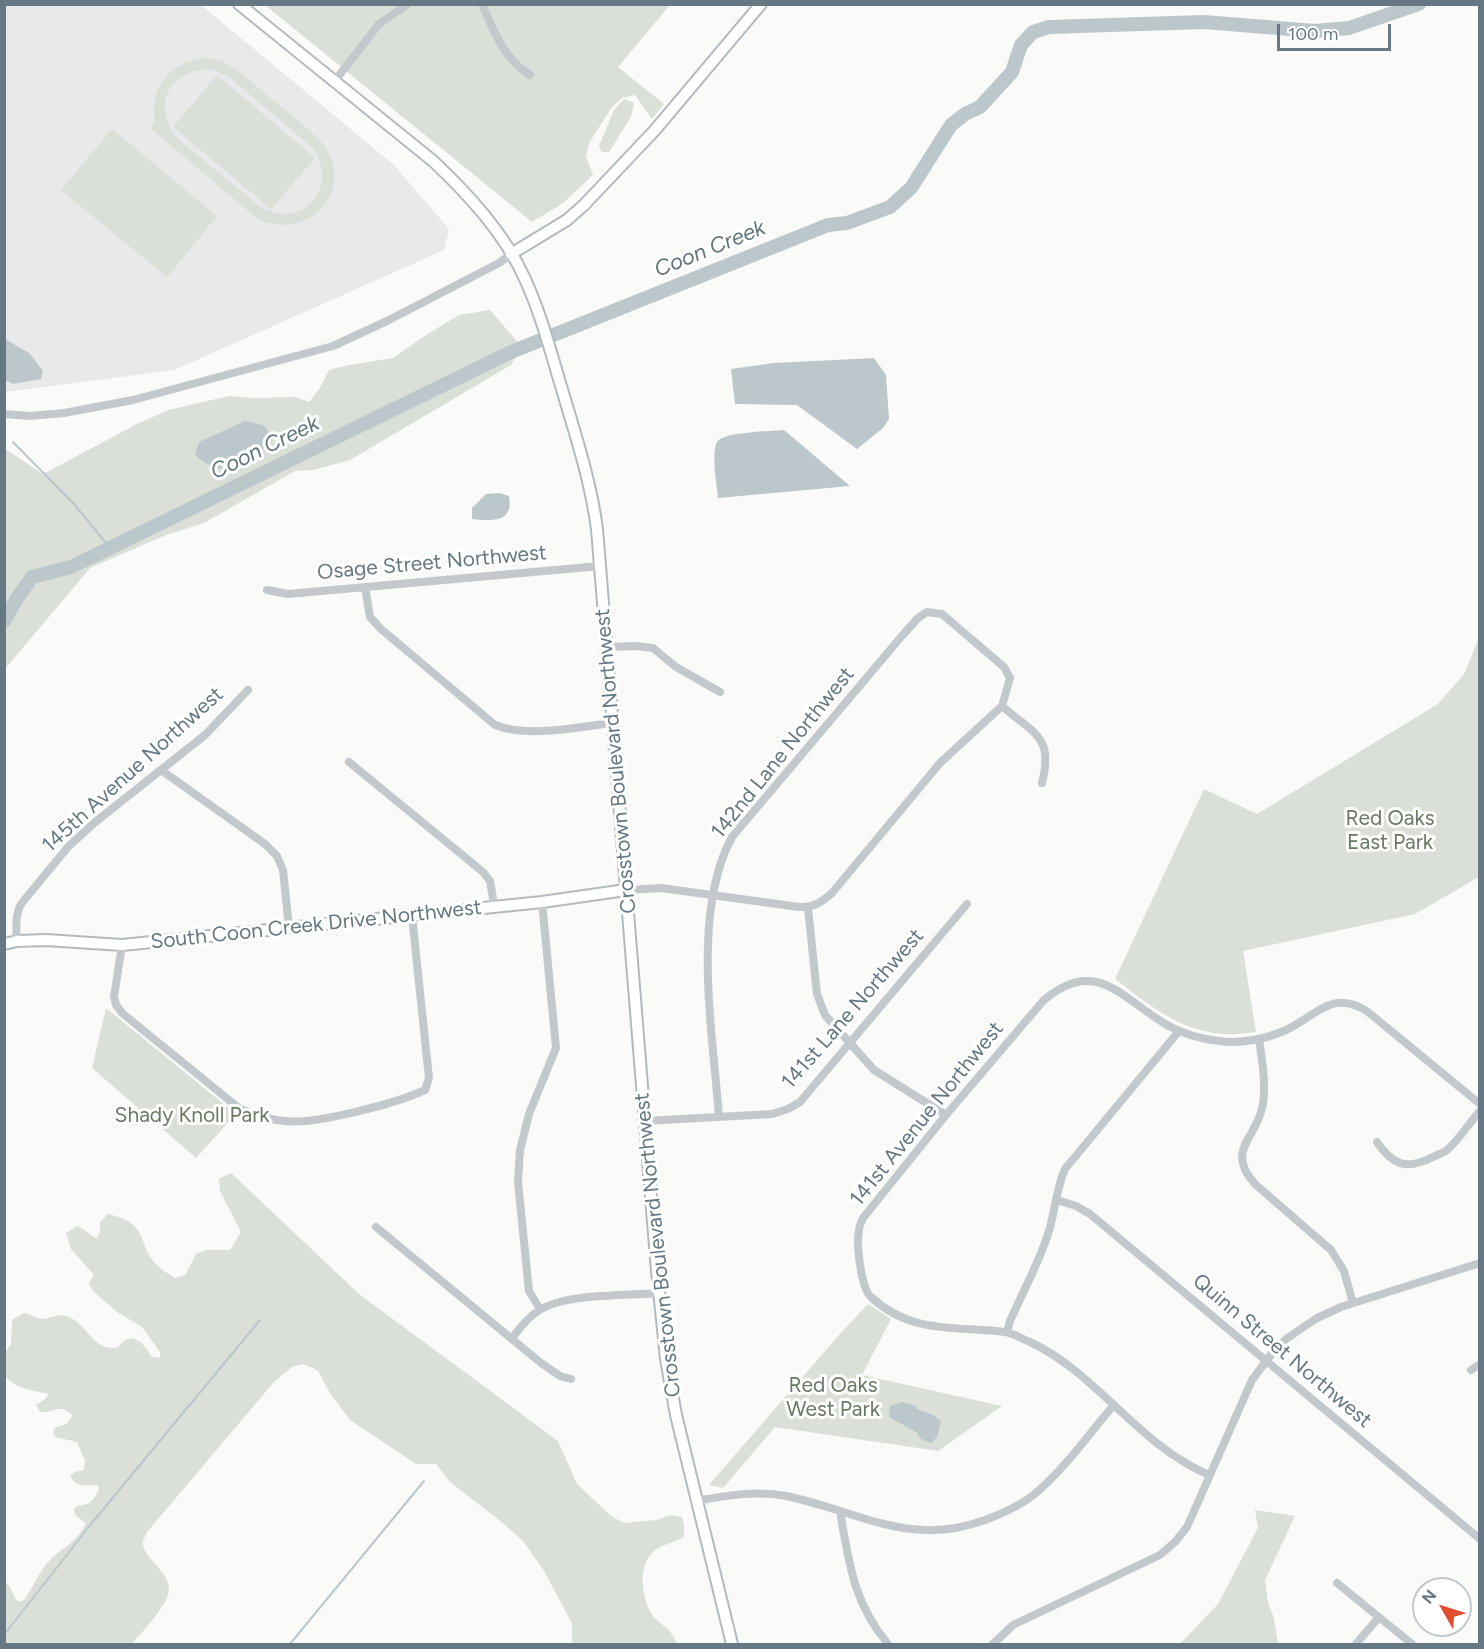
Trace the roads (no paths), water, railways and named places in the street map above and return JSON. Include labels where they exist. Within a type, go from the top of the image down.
[{"type":"street","name":"Crosstown Boulevard Northwest","points":[[239,4],[453,180],[490,222],[512,254],[525,277],[551,353],[586,472],[596,521],[666,1359],[695,1501],[732,1644]]},
{"type":"street","points":[[334,82],[380,24],[408,4]]},
{"type":"street","points":[[482,4],[506,55],[530,75]]},
{"type":"street","points":[[4,414],[30,416],[64,413],[112,404],[333,346],[499,263],[567,220],[584,205],[655,130],[761,4]]},
{"type":"street","name":"Osage Street Northwest","points":[[267,590],[288,594],[600,566]]},
{"type":"street","points":[[365,587],[370,616],[381,629],[495,725],[508,730],[522,730],[560,729],[613,723]]},
{"type":"street","name":"142nd Lane Northwest","points":[[719,1117],[706,955],[720,862],[732,837],[901,637],[918,618],[927,612],[942,614],[1004,667],[1010,678],[1002,706]]},
{"type":"street","points":[[608,647],[653,648],[676,667],[720,692]]},
{"type":"street","name":"145th Avenue Northwest","points":[[17,942],[17,913],[30,892],[68,847],[94,823],[205,735],[248,690]]},
{"type":"street","points":[[626,890],[661,888],[808,908],[832,893],[940,763],[1002,706],[1040,739],[1046,750],[1046,766],[1042,783]]},
{"type":"street","points":[[349,762],[483,872],[490,881],[495,905]]},
{"type":"street","points":[[161,770],[265,844],[277,856],[283,870],[289,928]]},
{"type":"street","name":"South Coon Creek Drive Northwest","points":[[4,944],[46,940],[122,945],[412,916],[495,905],[542,902],[626,890]]},
{"type":"street","points":[[540,1309],[529,1291],[518,1182],[520,1150],[529,1114],[556,1048],[542,902]]},
{"type":"street","name":"141st Lane Northwest","points":[[645,1121],[772,1114],[800,1102],[967,904]]},
{"type":"street","points":[[808,908],[817,994],[825,1015],[874,1070],[946,1115]]},
{"type":"street","points":[[122,945],[114,997],[116,1005],[134,1024],[240,1108],[260,1117],[287,1122],[315,1119],[408,1098],[425,1090],[429,1078],[428,1059],[412,916]]},
{"type":"street","name":"141st Avenue Northwest","points":[[1007,1332],[943,1328],[916,1323],[895,1314],[872,1298],[866,1292],[862,1281],[858,1233],[863,1218],[946,1115],[1043,1001],[1062,987],[1074,983],[1093,982],[1114,988],[1157,1019],[1179,1031]]},
{"type":"street","points":[[1209,1475],[1187,1466],[1162,1448],[1047,1350],[1007,1332],[1046,1240],[1057,1200],[1058,1184],[1070,1161],[1179,1031],[1221,1041],[1259,1039],[1287,1029],[1332,1003],[1348,1002],[1360,1006],[1479,1104]]},
{"type":"street","points":[[1259,1039],[1266,1083],[1263,1107],[1242,1153],[1244,1172],[1331,1250],[1344,1271],[1353,1303]]},
{"type":"street","points":[[1377,1142],[1384,1153],[1400,1164],[1411,1165],[1426,1161],[1446,1151],[1479,1111]]},
{"type":"street","name":"Quinn Street Northwest","points":[[1057,1200],[1076,1206],[1090,1214],[1479,1539]]},
{"type":"street","points":[[376,1227],[560,1376],[571,1379]]},
{"type":"street","points":[[993,1644],[1013,1625],[1160,1555],[1175,1542],[1186,1527],[1252,1380],[1286,1339],[1317,1318],[1353,1303],[1479,1263]]},
{"type":"street","points":[[512,1338],[526,1320],[540,1309],[575,1298],[659,1293]]},
{"type":"street","points":[[1471,1370],[1479,1364]]},
{"type":"street","points":[[695,1501],[759,1493],[785,1496],[904,1529],[932,1531],[966,1527],[1010,1511],[1037,1492],[1066,1462],[1113,1406]]},
{"type":"street","points":[[840,1511],[848,1557],[859,1599],[872,1625],[888,1644]]},
{"type":"street","points":[[1337,1582],[1412,1644]]},
{"type":"street","points":[[1356,1644],[1378,1617]]},
{"type":"water","points":[[5,339],[29,353],[43,371],[41,379],[13,384],[5,380]]},
{"type":"water","points":[[874,358],[886,375],[889,419],[883,428],[857,449],[797,405],[735,404],[731,369],[774,363]]},
{"type":"water","points":[[245,421],[263,425],[272,436],[271,444],[237,458],[227,469],[210,465],[195,454],[199,442]]},
{"type":"water","points":[[784,430],[850,486],[718,498],[714,461],[717,442],[737,434]]},
{"type":"water","points":[[499,493],[509,496],[510,505],[505,516],[494,520],[472,519],[472,508],[486,494]]},
{"type":"water","points":[[903,1402],[916,1406],[917,1409],[941,1421],[937,1437],[931,1443],[921,1439],[916,1432],[889,1417],[890,1406]]},
{"type":"waterway","name":"Coon Creek","points":[[4,621],[32,577],[71,567],[511,352],[828,225],[847,223],[890,207],[911,188],[951,125],[965,114],[980,107],[1012,72],[1021,45],[1033,32],[1049,27],[1204,22],[1315,31],[1349,28],[1419,4]]},
{"type":"waterway","points":[[13,442],[74,504],[110,548]]},
{"type":"waterway","points":[[4,1635],[91,1524],[260,1320]]},
{"type":"waterway","points":[[290,1644],[424,1481]]},
{"type":"park label","name":"Red Oaks East Park","points":[[1390,831]]},
{"type":"park label","name":"Shady Knoll Park","points":[[192,1116]]},
{"type":"park label","name":"Red Oaks West Park","points":[[833,1398]]}]
